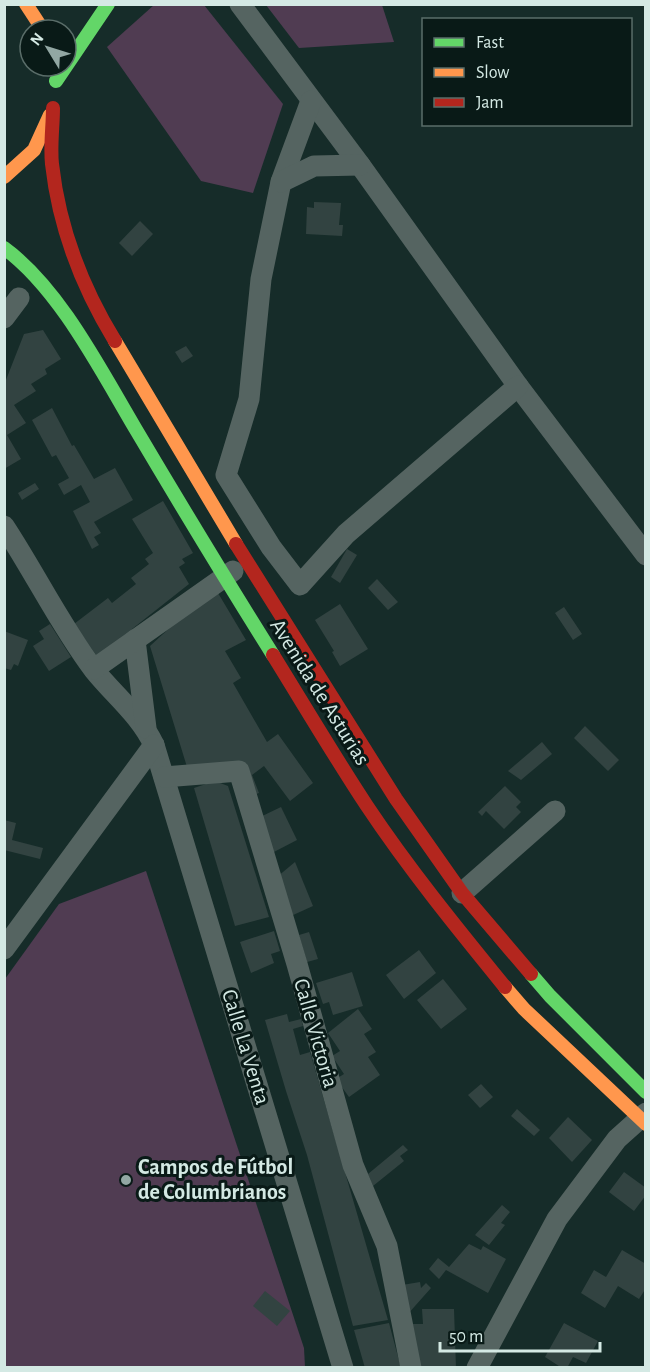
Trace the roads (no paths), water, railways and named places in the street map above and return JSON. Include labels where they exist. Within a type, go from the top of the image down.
[{"type":"main road","points":[[26,4],[35,18]]},
{"type":"main road","points":[[4,177],[34,150],[53,108],[56,81],[108,4]]},
{"type":"main road","name":"Avenida de Asturias","points":[[53,108],[52,161],[59,210],[80,274],[106,326],[245,558],[396,799],[462,893],[550,996],[645,1092]]},
{"type":"main road","name":"Avenida de Asturias","points":[[4,248],[19,259],[46,287],[93,358],[224,577],[367,806],[444,913],[524,1009],[643,1118]]},
{"type":"street","points":[[240,4],[360,165],[518,386],[645,555]]},
{"type":"street","points":[[311,101],[281,182],[261,279],[249,399],[226,475],[271,547],[300,585],[346,534],[518,386]]},
{"type":"street","points":[[281,182],[314,166],[360,165]]},
{"type":"street","points":[[4,318],[19,298]]},
{"type":"street","name":"Calle La Venta","points":[[4,526],[54,609],[94,669],[150,736]]},
{"type":"street","points":[[94,669],[224,577],[245,558],[271,547]]},
{"type":"street","name":"Calle La Venta","points":[[135,640],[150,736],[343,1368]]},
{"type":"street","points":[[4,949],[150,736]]},
{"type":"street","name":"Calle Victoria","points":[[164,777],[239,771],[297,964],[353,1165],[387,1246],[411,1368]]},
{"type":"street","points":[[462,893],[555,811]]},
{"type":"street","points":[[477,1368],[557,1219],[611,1147],[643,1118]]},
{"type":"place","name":"Campos de Fútbol de Columbrianos","points":[[126,1180]]}]
